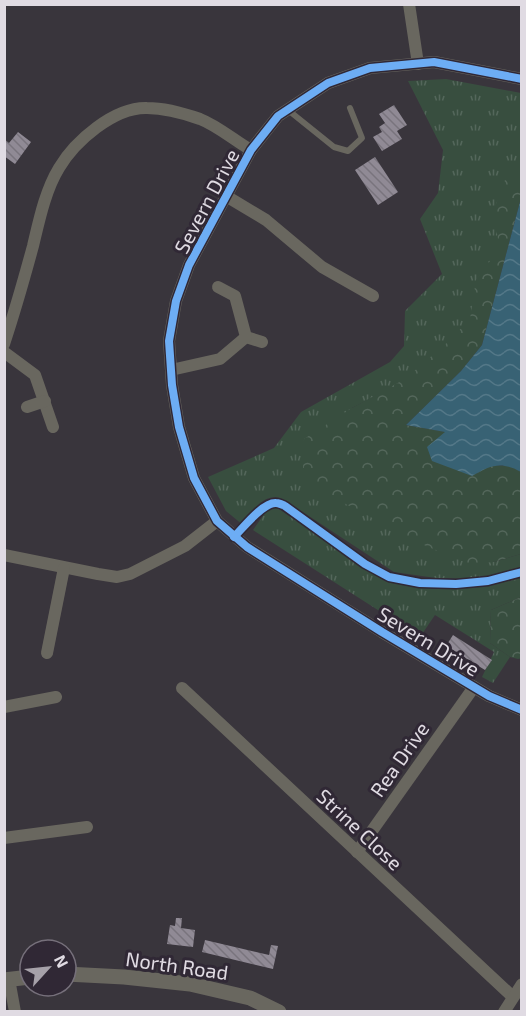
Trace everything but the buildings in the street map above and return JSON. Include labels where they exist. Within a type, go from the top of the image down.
[{"type":"street","points":[[409,4],[418,64]]},
{"type":"street","name":"Severn Drive","points":[[522,79],[434,62],[370,68],[328,83],[278,116],[251,150],[189,265],[176,300],[169,341],[179,427],[194,478],[218,521],[247,547],[474,687],[522,710]]},
{"type":"street","points":[[4,344],[43,207],[58,169],[76,145],[95,128],[117,116],[144,107],[169,110],[203,120],[251,150]]},
{"type":"street","points":[[226,196],[266,220],[322,267],[373,296]]},
{"type":"street","points":[[218,287],[235,296],[246,337]]},
{"type":"street","points":[[171,369],[220,359],[246,337]]},
{"type":"street","points":[[246,337],[262,342]]},
{"type":"street","points":[[4,352],[35,375],[53,427]]},
{"type":"street","points":[[27,407],[45,401]]},
{"type":"street","points":[[4,555],[117,577],[130,574],[185,546],[218,521]]},
{"type":"street","points":[[47,653],[64,568]]},
{"type":"street","name":"Rea Drive","points":[[357,852],[474,687]]},
{"type":"street","name":"Strine Close","points":[[182,688],[513,997]]},
{"type":"street","points":[[4,707],[56,697]]},
{"type":"street","points":[[4,838],[87,827]]},
{"type":"street","name":"North Road","points":[[78,975],[124,977],[190,984],[250,998],[279,1011]]},
{"type":"street","points":[[7,979],[15,1011]]},
{"type":"street","points":[[504,1011],[522,984]]},
{"type":"lane","points":[[288,110],[334,147],[348,151],[362,138],[350,108]]},
{"type":"green space","points":[[446,79],[521,93],[521,186],[473,345],[352,408],[494,562],[521,554],[521,567],[488,577],[466,579],[436,578],[394,572],[283,499],[276,497],[259,504],[243,525],[226,511],[208,477],[274,448],[301,412],[390,362],[404,346],[405,311],[442,274],[420,219],[438,193],[443,150],[408,81]]},
{"type":"green space","points":[[505,180],[521,180],[521,198],[482,345],[461,371],[406,425],[446,432],[490,465],[511,466],[521,472],[521,554],[494,562],[470,564],[426,546],[315,488],[303,469],[304,439],[352,408],[405,379],[449,341],[470,319],[476,280],[490,261],[498,239],[493,212]]},
{"type":"green space","points":[[276,507],[383,580],[419,587],[452,588],[521,578],[521,597],[491,610],[490,643],[510,657],[493,683],[482,677],[494,652],[435,615],[420,637],[253,530],[268,509]]},
{"type":"green space","points":[[521,597],[522,658],[518,659],[510,657],[490,643],[491,610]]},
{"type":"water","points":[[521,198],[521,472],[508,466],[496,466],[472,476],[432,461],[427,447],[445,432],[406,425],[461,371],[482,345]]},
{"type":"cycle path","points":[[522,79],[434,62],[370,68],[328,83],[278,116],[251,150],[189,265],[176,301],[169,341],[172,385],[179,427],[194,478],[217,521],[247,547],[382,632],[489,696],[522,710]]},
{"type":"cycle path","points":[[234,537],[259,511],[277,503],[365,564],[389,577],[420,583],[456,584],[488,581],[522,572]]}]
